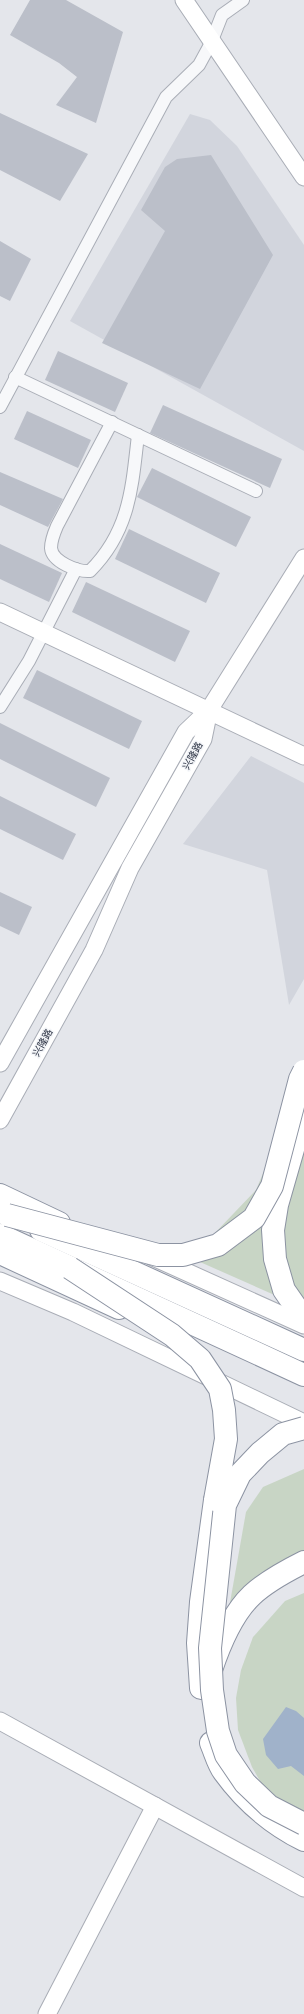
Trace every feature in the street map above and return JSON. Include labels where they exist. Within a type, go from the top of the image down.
[{"type":"highway","points":[[2,1207],[92,1239],[158,1255],[183,1255],[218,1245],[254,1218],[272,1186],[300,1079],[304,1070]]},
{"type":"highway","points":[[304,1111],[277,1205],[273,1230],[275,1259],[284,1290],[304,1319]]},
{"type":"highway","points":[[2,1207],[304,1350]]},
{"type":"highway","points":[[0,1235],[304,1375]]},
{"type":"highway","points":[[0,1253],[150,1321]]},
{"type":"highway","points":[[70,1268],[172,1335],[200,1359],[220,1389],[224,1410],[226,1439],[206,1557],[198,1643],[202,1698],[210,1740],[223,1771],[261,1813],[285,1831],[304,1840]]},
{"type":"highway","points":[[304,1428],[283,1434],[260,1453],[240,1474],[225,1505],[210,1648],[215,1711],[218,1731],[226,1756],[245,1783],[269,1806],[304,1824]]},
{"type":"highway","points":[[304,1562],[281,1574],[254,1598],[228,1627],[210,1675],[212,1719],[225,1763],[237,1781],[269,1814],[304,1835]]},
{"type":"highway","points":[[304,1571],[254,1598],[245,1620],[225,1656],[221,1693],[228,1733],[235,1756],[255,1787],[284,1815],[304,1827]]},
{"type":"street","points":[[184,0],[211,43],[304,177]]},
{"type":"street","points":[[0,408],[15,377],[166,97],[199,65],[211,43],[222,15],[225,0]]},
{"type":"street","points":[[222,15],[244,0]]},
{"type":"street","points":[[15,377],[256,491]]},
{"type":"street","points":[[112,422],[57,526],[52,540],[51,549],[57,558],[76,569],[83,572],[90,571],[110,544],[122,524],[135,470],[138,435]]},
{"type":"street","points":[[209,710],[304,558]]},
{"type":"street","points":[[0,707],[44,633],[76,569]]},
{"type":"street","points":[[0,612],[304,756]]},
{"type":"street","name":"兴隆路","points":[[0,1063],[186,732],[209,710]]},
{"type":"street","name":"兴隆路","points":[[0,1120],[94,950],[130,868],[203,739],[209,710]]},
{"type":"street","points":[[0,1189],[304,1325]]},
{"type":"street","points":[[0,1281],[72,1312],[304,1423]]},
{"type":"street","points":[[0,1722],[304,1888]]},
{"type":"street","points":[[47,2014],[155,1806]]},
{"type":"shaded area","points":[[190,114],[210,120],[237,146],[304,245],[304,451],[70,321]]},
{"type":"shaded area","points":[[251,756],[304,783],[304,979],[289,1005],[267,870],[183,844]]},
{"type":"green space","points":[[304,1076],[304,1308],[191,1258],[256,1190]]},
{"type":"green space","points":[[304,1469],[304,1556],[228,1614],[246,1512],[263,1487]]},
{"type":"green space","points":[[304,1593],[304,1817],[268,1795],[252,1767],[238,1730],[236,1698],[241,1670],[253,1637],[285,1601]]},
{"type":"water","points":[[286,1707],[296,1711],[304,1718],[304,1776],[291,1766],[278,1769],[266,1755],[263,1739]]},
{"type":"building","points":[[30,0],[66,0],[123,32],[96,123],[56,105],[77,77],[59,63],[10,35]]},
{"type":"building","points":[[0,113],[88,154],[60,201],[0,170]]},
{"type":"building","points":[[211,155],[273,255],[200,389],[102,343],[165,231],[141,210],[165,167],[177,159]]},
{"type":"building","points":[[0,241],[31,259],[10,301],[0,296]]},
{"type":"building","points":[[58,351],[128,383],[115,412],[45,380]]},
{"type":"building","points":[[163,405],[282,459],[270,488],[150,433]]},
{"type":"building","points":[[27,411],[91,440],[78,468],[14,439]]},
{"type":"building","points":[[152,468],[251,517],[236,547],[137,497]]},
{"type":"building","points":[[0,472],[63,499],[48,527],[0,505]]},
{"type":"building","points":[[129,529],[220,573],[206,603],[115,559]]},
{"type":"building","points":[[0,544],[62,573],[49,602],[0,579]]},
{"type":"building","points":[[86,582],[190,631],[175,662],[72,612]]},
{"type":"building","points":[[37,670],[142,721],[129,749],[23,698]]},
{"type":"building","points":[[0,723],[110,778],[96,807],[0,759]]},
{"type":"building","points":[[0,796],[76,834],[63,860],[0,829]]},
{"type":"building","points":[[0,892],[32,907],[19,935],[0,926]]}]
